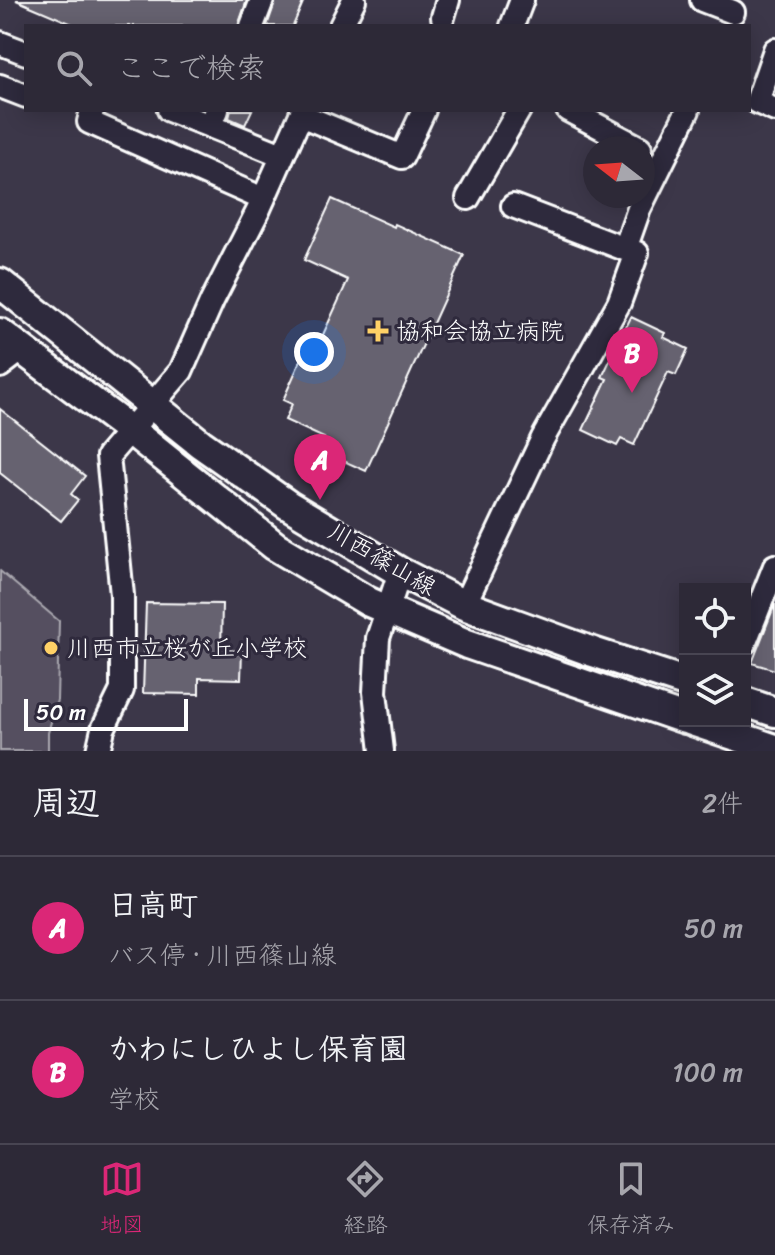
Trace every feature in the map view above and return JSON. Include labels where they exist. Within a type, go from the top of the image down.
[{"type":"main road","name":"川西篠山線","points":[[0,283],[201,444],[288,505],[400,572],[464,605],[679,680]]},
{"type":"main road","name":"川西篠山線","points":[[7,350],[130,430],[275,546],[369,602],[467,644],[679,717]]},
{"type":"main road","points":[[751,704],[775,712]]},
{"type":"main road","points":[[710,727],[775,749]]},
{"type":"street","points":[[253,24],[262,0]]},
{"type":"street","points":[[342,24],[354,0]]},
{"type":"street","points":[[513,24],[522,0]]},
{"type":"street","points":[[702,0],[733,13]]},
{"type":"street","points":[[0,43],[24,52]]},
{"type":"street","points":[[775,50],[757,102],[775,110]]},
{"type":"street","points":[[0,86],[24,95]]},
{"type":"street","points":[[92,112],[89,122],[263,199]]},
{"type":"street","points":[[180,112],[214,118],[282,155]]},
{"type":"street","points":[[98,751],[103,729],[122,690],[122,595],[108,456],[181,371],[302,113],[402,157],[423,112]]},
{"type":"street","points":[[468,198],[518,112]]},
{"type":"street","points":[[572,112],[616,136]]},
{"type":"street","points":[[655,145],[686,112]]},
{"type":"street","points":[[464,605],[543,438],[619,303],[637,253],[513,206]]},
{"type":"street","points":[[625,249],[639,208]]},
{"type":"street","points":[[751,627],[775,566]]},
{"type":"street","points":[[382,751],[375,692],[378,638],[400,572]]},
{"type":"shaded area","points":[[0,571],[59,621],[57,700],[48,733],[48,751],[0,751]]},
{"type":"building","points":[[16,0],[247,0],[239,24],[72,24]]},
{"type":"building","points":[[276,0],[304,0],[294,24],[268,24]]},
{"type":"building","points":[[230,112],[251,112],[245,125],[229,118]]},
{"type":"building","points":[[332,199],[464,255],[366,471],[319,450],[324,438],[285,420],[292,404],[283,400],[307,346],[316,350],[348,280],[304,260]]},
{"type":"building","points":[[631,317],[665,333],[663,337],[688,349],[676,375],[668,372],[634,445],[621,439],[617,446],[583,430],[607,379],[602,377]]},
{"type":"building","points":[[0,409],[85,476],[71,494],[78,500],[61,521],[0,473]]},
{"type":"building","points":[[146,603],[222,604],[221,650],[242,651],[241,679],[199,678],[199,694],[143,693]]},
{"type":"building","points":[[775,604],[775,670],[752,663]]},
{"type":"place","name":"協和会協立病院","points":[[378,331]]},
{"type":"place","name":"かわにしひよし保育園","points":[[632,393]]},
{"type":"place","name":"日高町","points":[[320,500]]},
{"type":"place","name":"川西市立桜が丘小学校","points":[[51,648]]}]
